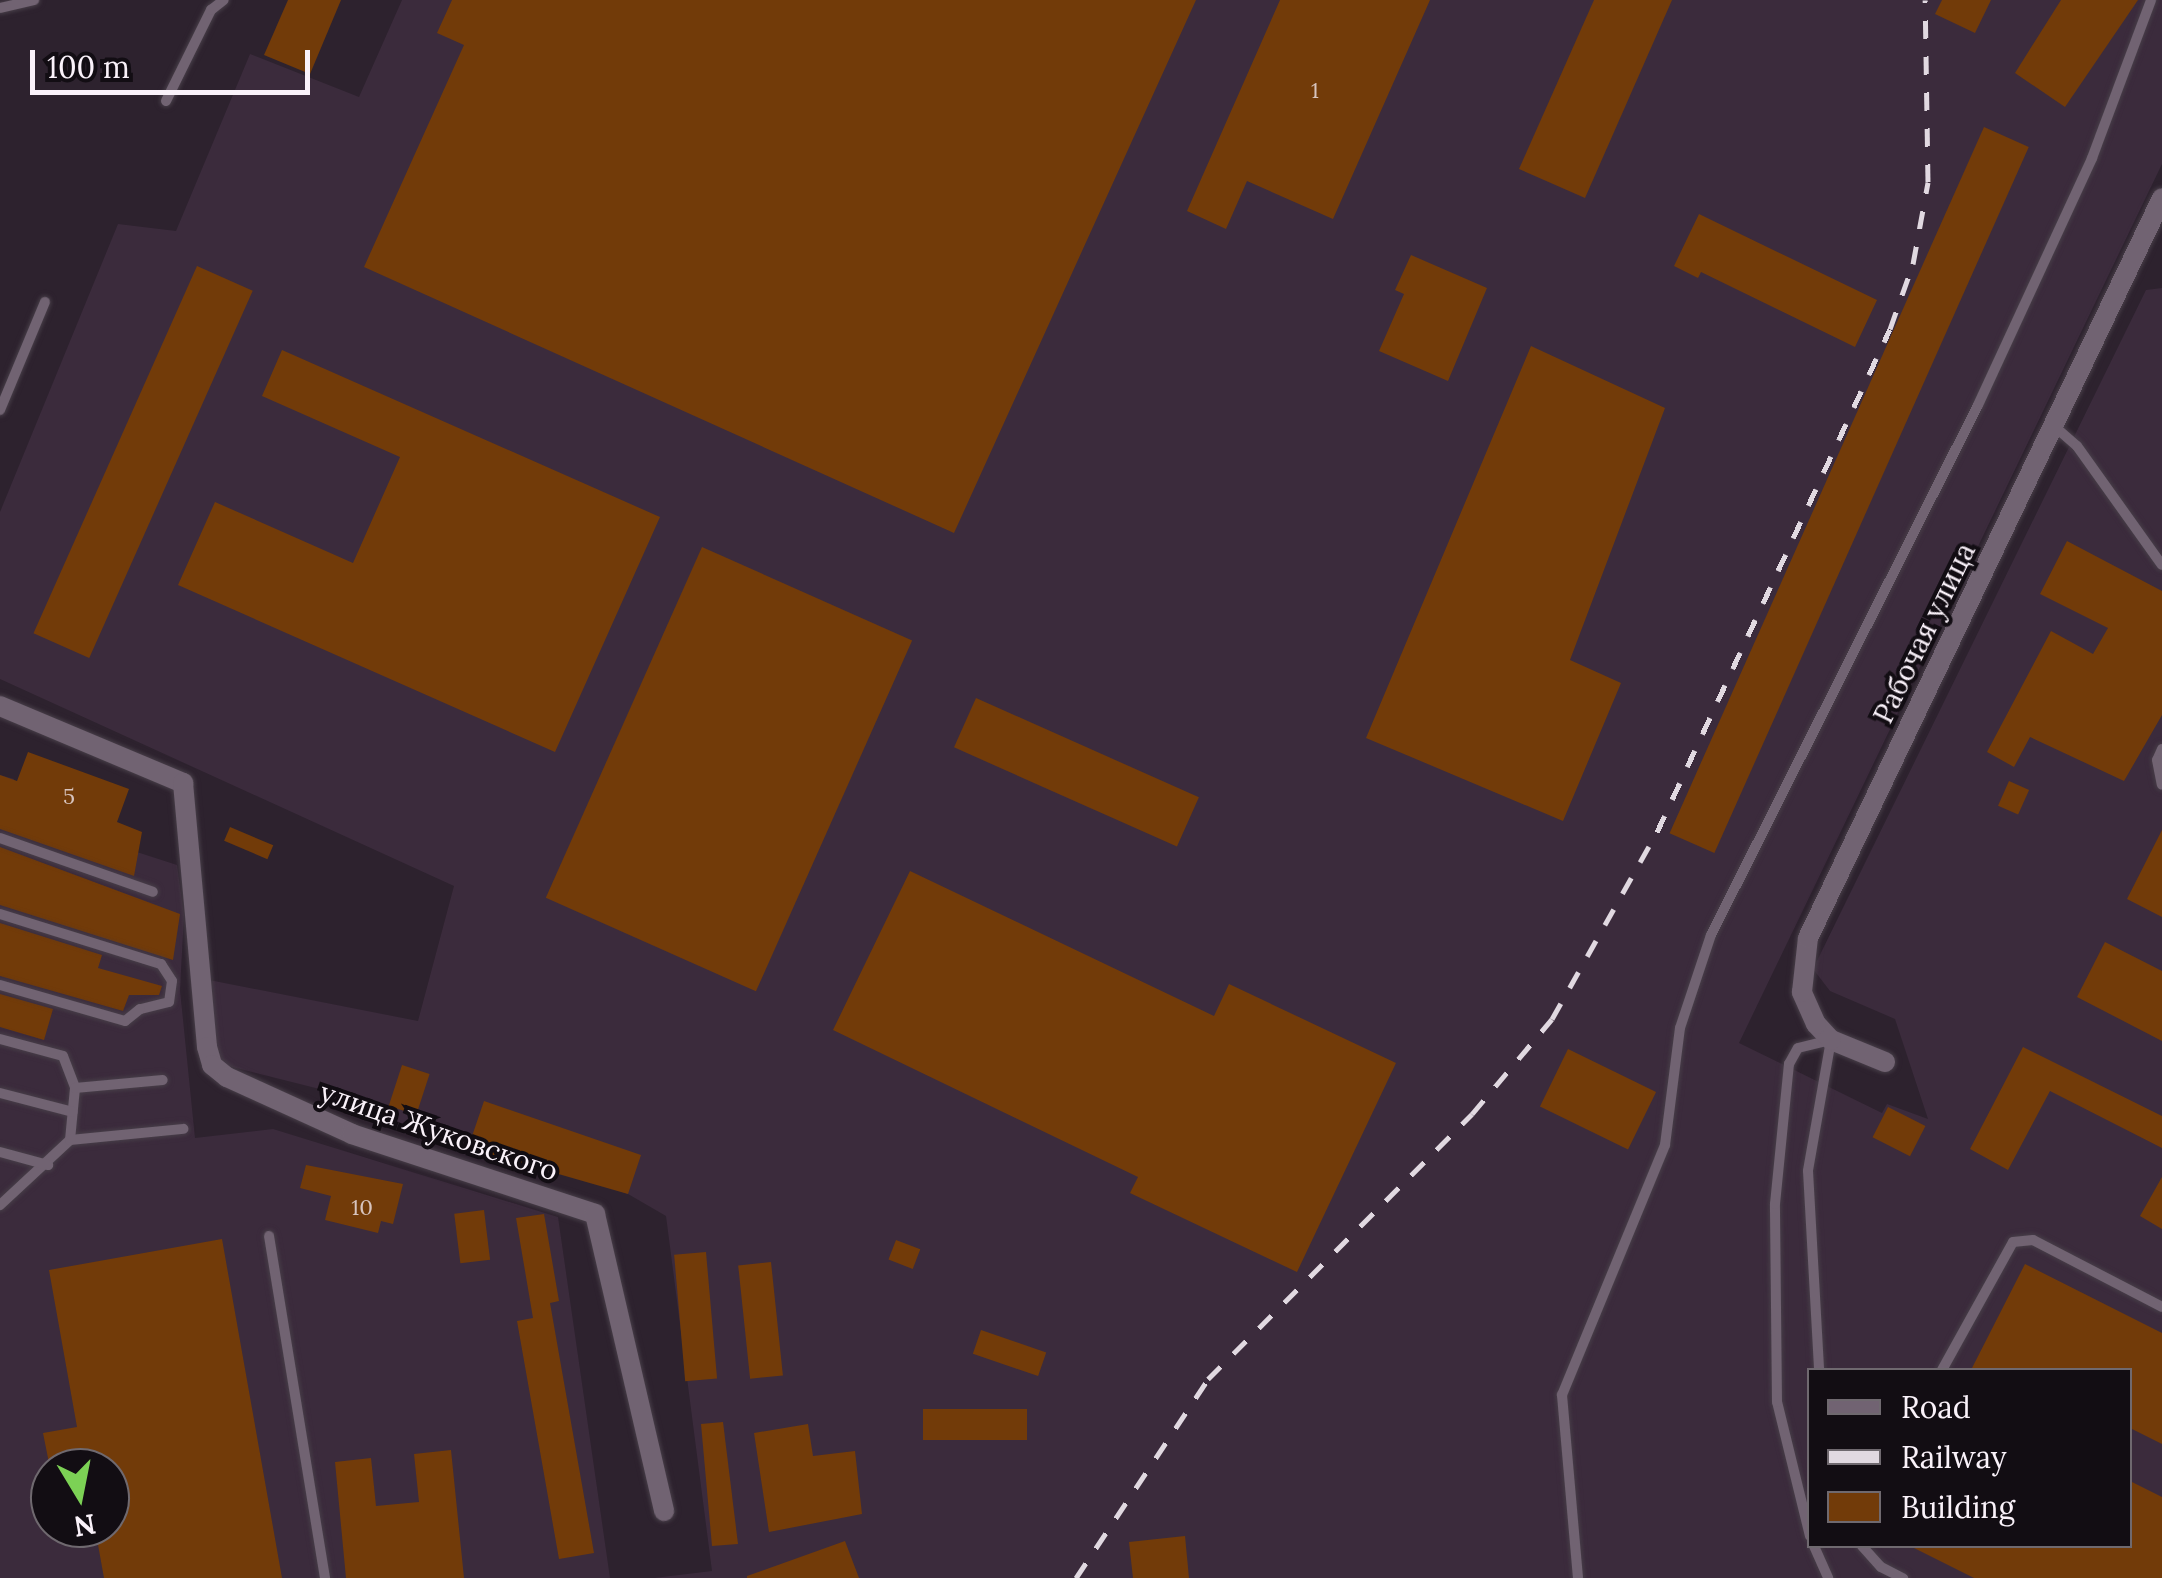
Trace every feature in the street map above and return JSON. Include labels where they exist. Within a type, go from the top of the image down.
[{"type":"street","name":"Рабочая улица","points":[[1832,1040],[1816,1024],[1802,992],[1808,938],[2162,198]]},
{"type":"street","name":"улица Жуковского","points":[[0,706],[182,782],[207,1047],[212,1065],[227,1078],[352,1134],[595,1214],[664,1511]]},
{"type":"street","points":[[1832,1040],[1885,1062]]},
{"type":"lane","points":[[0,8],[34,0]]},
{"type":"lane","points":[[166,101],[211,10],[224,0]]},
{"type":"lane","points":[[1578,1578],[1562,1458],[1562,1395],[1665,1145],[1680,1028],[1712,936],[1978,405],[2092,158],[2150,0]]},
{"type":"lane","points":[[0,410],[45,302]]},
{"type":"lane","points":[[2053,426],[2077,446],[2162,565]]},
{"type":"lane","points":[[2162,749],[2156,760],[2162,784]]},
{"type":"lane","points":[[0,838],[153,892]]},
{"type":"lane","points":[[0,914],[161,964],[172,981],[170,1002],[140,1009],[125,1022],[0,984]]},
{"type":"lane","points":[[0,1038],[62,1056],[75,1088],[70,1140],[0,1204]]},
{"type":"lane","points":[[1807,1524],[1777,1402],[1775,1204],[1789,1064],[1798,1048],[1832,1040],[1808,1170],[1819,1368]]},
{"type":"lane","points":[[75,1088],[164,1080]]},
{"type":"lane","points":[[0,1093],[72,1112]]},
{"type":"lane","points":[[70,1140],[183,1129]]},
{"type":"lane","points":[[0,1152],[48,1164]]},
{"type":"lane","points":[[269,1236],[325,1578]]},
{"type":"lane","points":[[1943,1368],[2013,1242],[2032,1240],[2162,1307]]},
{"type":"lane","points":[[1815,1548],[1828,1578]]},
{"type":"lane","points":[[1864,1548],[1881,1568],[1903,1578]]},
{"type":"shaded area","points":[[402,0],[2162,0],[2162,164],[1739,1043],[1882,1113],[1887,1104],[1928,1119],[1895,1019],[1830,991],[1813,969],[2146,290],[2162,288],[2162,1578],[654,1578],[712,1571],[666,1216],[628,1194],[552,1168],[550,1176],[382,1121],[387,1106],[220,1064],[204,979],[418,1021],[454,886],[0,679],[0,512],[118,224],[176,231],[250,54],[359,97]]},
{"type":"shaded area","points":[[0,775],[14,779],[4,809],[177,865],[184,915],[180,990],[195,1138],[273,1129],[558,1217],[610,1578],[0,1578]]},
{"type":"building","points":[[288,0],[341,0],[310,74],[264,55]]},
{"type":"building","points":[[452,0],[1196,0],[954,533],[364,267],[464,45],[437,33]]},
{"type":"building","points":[[1280,0],[1430,0],[1333,219],[1247,181],[1226,229],[1187,211]]},
{"type":"building","points":[[1594,0],[1672,0],[1585,198],[1519,169]]},
{"type":"building","points":[[1942,0],[1991,0],[1975,33],[1935,14]]},
{"type":"building","points":[[2061,0],[2138,0],[2065,107],[2015,73]]},
{"type":"building","points":[[1984,127],[2029,147],[1714,853],[1670,833]]},
{"type":"building","points":[[1699,214],[1877,300],[1855,347],[1701,272],[1698,278],[1674,266]]},
{"type":"building","points":[[1411,255],[1487,288],[1448,381],[1379,351],[1404,294],[1395,290]]},
{"type":"building","points":[[197,266],[253,291],[89,658],[33,633]]},
{"type":"building","points":[[1531,346],[1665,408],[1570,660],[1621,683],[1563,821],[1366,738]]},
{"type":"building","points":[[282,350],[660,517],[555,752],[178,585],[215,502],[353,563],[400,457],[262,396]]},
{"type":"building","points":[[2067,541],[2162,591],[2162,715],[2124,781],[2030,737],[2014,767],[1987,752],[2051,631],[2093,654],[2108,628],[2040,594]]},
{"type":"building","points":[[702,547],[912,641],[756,991],[546,898]]},
{"type":"building","points":[[976,698],[1199,797],[1177,847],[954,747]]},
{"type":"building","points":[[28,752],[129,789],[117,822],[142,832],[134,876],[0,829],[0,775],[17,781]]},
{"type":"building","points":[[2009,781],[2029,790],[2018,815],[1998,806]]},
{"type":"building","points":[[230,827],[273,845],[267,859],[224,841]]},
{"type":"building","points":[[2162,830],[2162,917],[2127,899]]},
{"type":"building","points":[[0,847],[180,914],[173,960],[0,905]]},
{"type":"building","points":[[910,871],[1214,1016],[1229,984],[1396,1063],[1297,1272],[1130,1193],[1138,1177],[833,1030]]},
{"type":"building","points":[[0,923],[102,955],[98,968],[162,986],[159,995],[129,995],[123,1011],[0,976]]},
{"type":"building","points":[[2105,942],[2162,971],[2162,1041],[2077,997]]},
{"type":"building","points":[[0,994],[53,1009],[44,1040],[0,1027]]},
{"type":"building","points":[[2023,1047],[2162,1116],[2162,1148],[2050,1091],[2008,1170],[1970,1149]]},
{"type":"building","points":[[1568,1049],[1656,1092],[1628,1149],[1540,1107]]},
{"type":"building","points":[[402,1065],[430,1074],[416,1115],[389,1106]]},
{"type":"building","points":[[484,1101],[641,1155],[628,1194],[468,1148]]},
{"type":"building","points":[[1888,1107],[1925,1126],[1910,1156],[1873,1137]]},
{"type":"building","points":[[306,1165],[403,1184],[393,1224],[381,1221],[378,1233],[325,1220],[331,1196],[300,1188]]},
{"type":"building","points":[[2162,1177],[2162,1229],[2140,1216]]},
{"type":"building","points":[[484,1210],[490,1260],[460,1263],[454,1214]]},
{"type":"building","points":[[544,1214],[559,1301],[550,1303],[594,1553],[559,1559],[517,1321],[533,1318],[516,1218]]},
{"type":"building","points":[[222,1239],[282,1578],[104,1578],[99,1548],[130,1548],[130,1448],[46,1448],[43,1433],[77,1427],[49,1270]]},
{"type":"building","points":[[896,1240],[920,1249],[913,1269],[888,1260]]},
{"type":"building","points":[[706,1252],[717,1379],[685,1381],[674,1255]]},
{"type":"building","points":[[771,1262],[783,1375],[750,1379],[738,1265]]},
{"type":"building","points":[[2025,1264],[2162,1333],[2162,1444],[2132,1429],[2132,1368],[1972,1368]]},
{"type":"building","points":[[981,1330],[1046,1352],[1038,1376],[973,1354]]},
{"type":"building","points":[[923,1409],[1027,1409],[1027,1440],[923,1440]]},
{"type":"building","points":[[723,1422],[738,1544],[712,1546],[701,1424]]},
{"type":"building","points":[[808,1424],[813,1456],[855,1451],[862,1514],[769,1532],[754,1433]]},
{"type":"building","points":[[451,1450],[464,1578],[346,1578],[335,1462],[371,1458],[376,1506],[419,1502],[414,1454]]},
{"type":"building","points":[[2132,1482],[2162,1497],[2162,1578],[1974,1578],[1914,1548],[2132,1548]]},
{"type":"building","points":[[1185,1536],[1189,1578],[1133,1578],[1129,1542]]},
{"type":"building","points":[[845,1541],[859,1578],[747,1578],[747,1576]]},
{"type":"railway","points":[[1076,1578],[1208,1379],[1472,1114],[1552,1019],[1657,832],[1890,329],[1913,264],[1928,182],[1925,0]]}]
